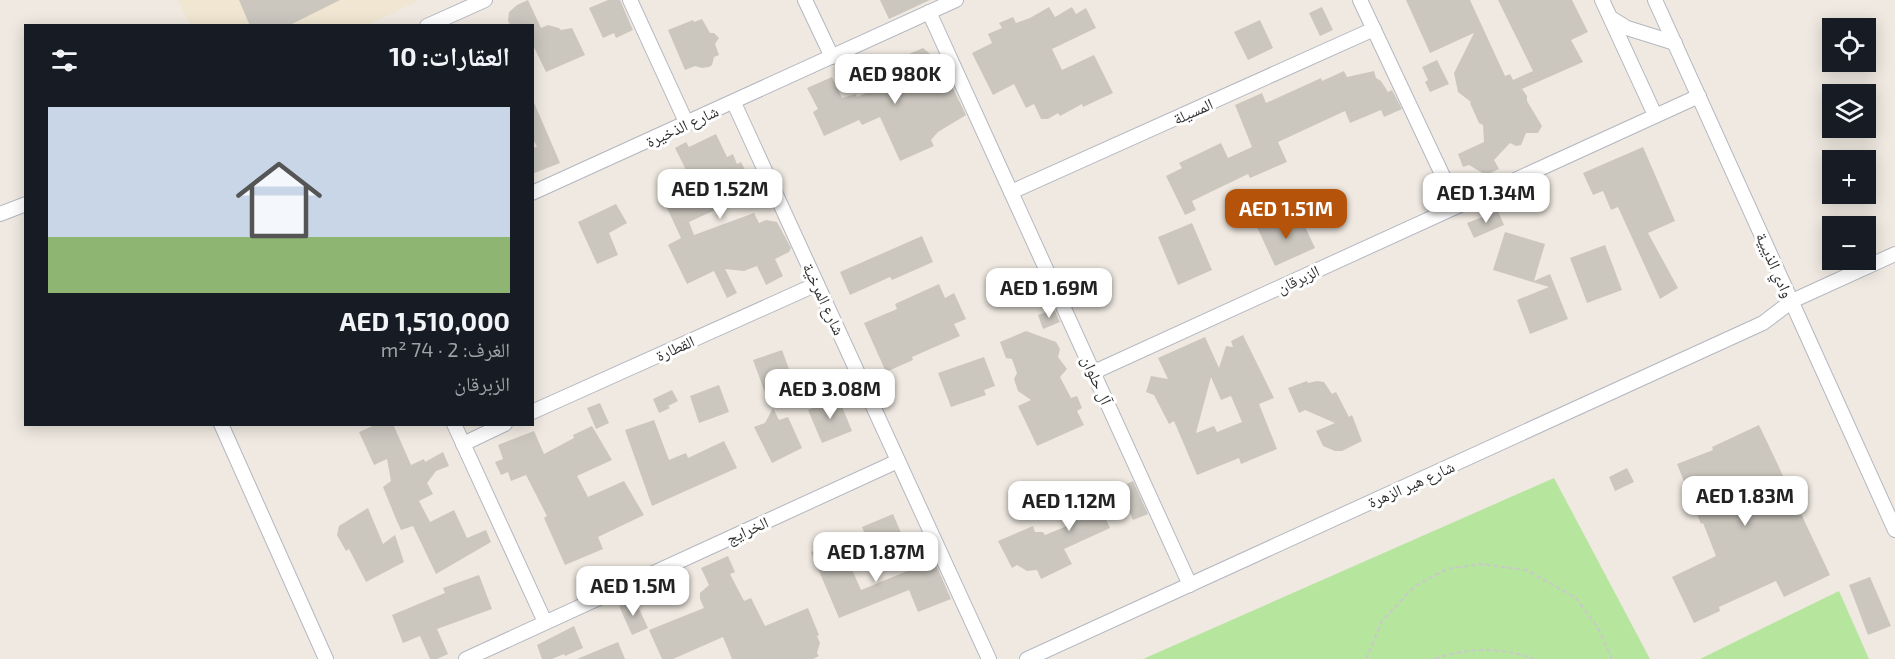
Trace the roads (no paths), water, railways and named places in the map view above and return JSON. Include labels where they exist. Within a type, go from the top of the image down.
[{"type":"street","points":[[431,24],[485,0]]},
{"type":"street","points":[[630,0],[687,124]]},
{"type":"street","points":[[805,0],[832,57]]},
{"type":"street","name":"شارع الذخيرة","points":[[534,192],[956,0]]},
{"type":"street","points":[[1360,0],[1457,206]]},
{"type":"street","points":[[1602,0],[1655,116]]},
{"type":"street","name":"وادي الذيبية","points":[[1655,0],[1895,530]]},
{"type":"street","name":"آل حلوان","points":[[929,12],[1190,585]]},
{"type":"street","points":[[1611,18],[1627,28],[1675,43]]},
{"type":"street","name":"المسيلة","points":[[1011,192],[1374,30]]},
{"type":"street","name":"الزبرقان","points":[[1094,372],[1699,96]]},
{"type":"street","name":"شارع المرخية","points":[[734,102],[989,659]]},
{"type":"street","points":[[0,214],[24,205]]},
{"type":"street","name":"شارع هير الزهرة","points":[[1027,659],[1763,323],[1791,301],[1895,254]]},
{"type":"street","name":"القطارة","points":[[534,411],[817,284]]},
{"type":"street","points":[[222,426],[326,659]]},
{"type":"street","points":[[455,426],[545,622]]},
{"type":"street","points":[[463,444],[501,426]]},
{"type":"street","name":"الخرايج","points":[[466,659],[898,461]]}]
